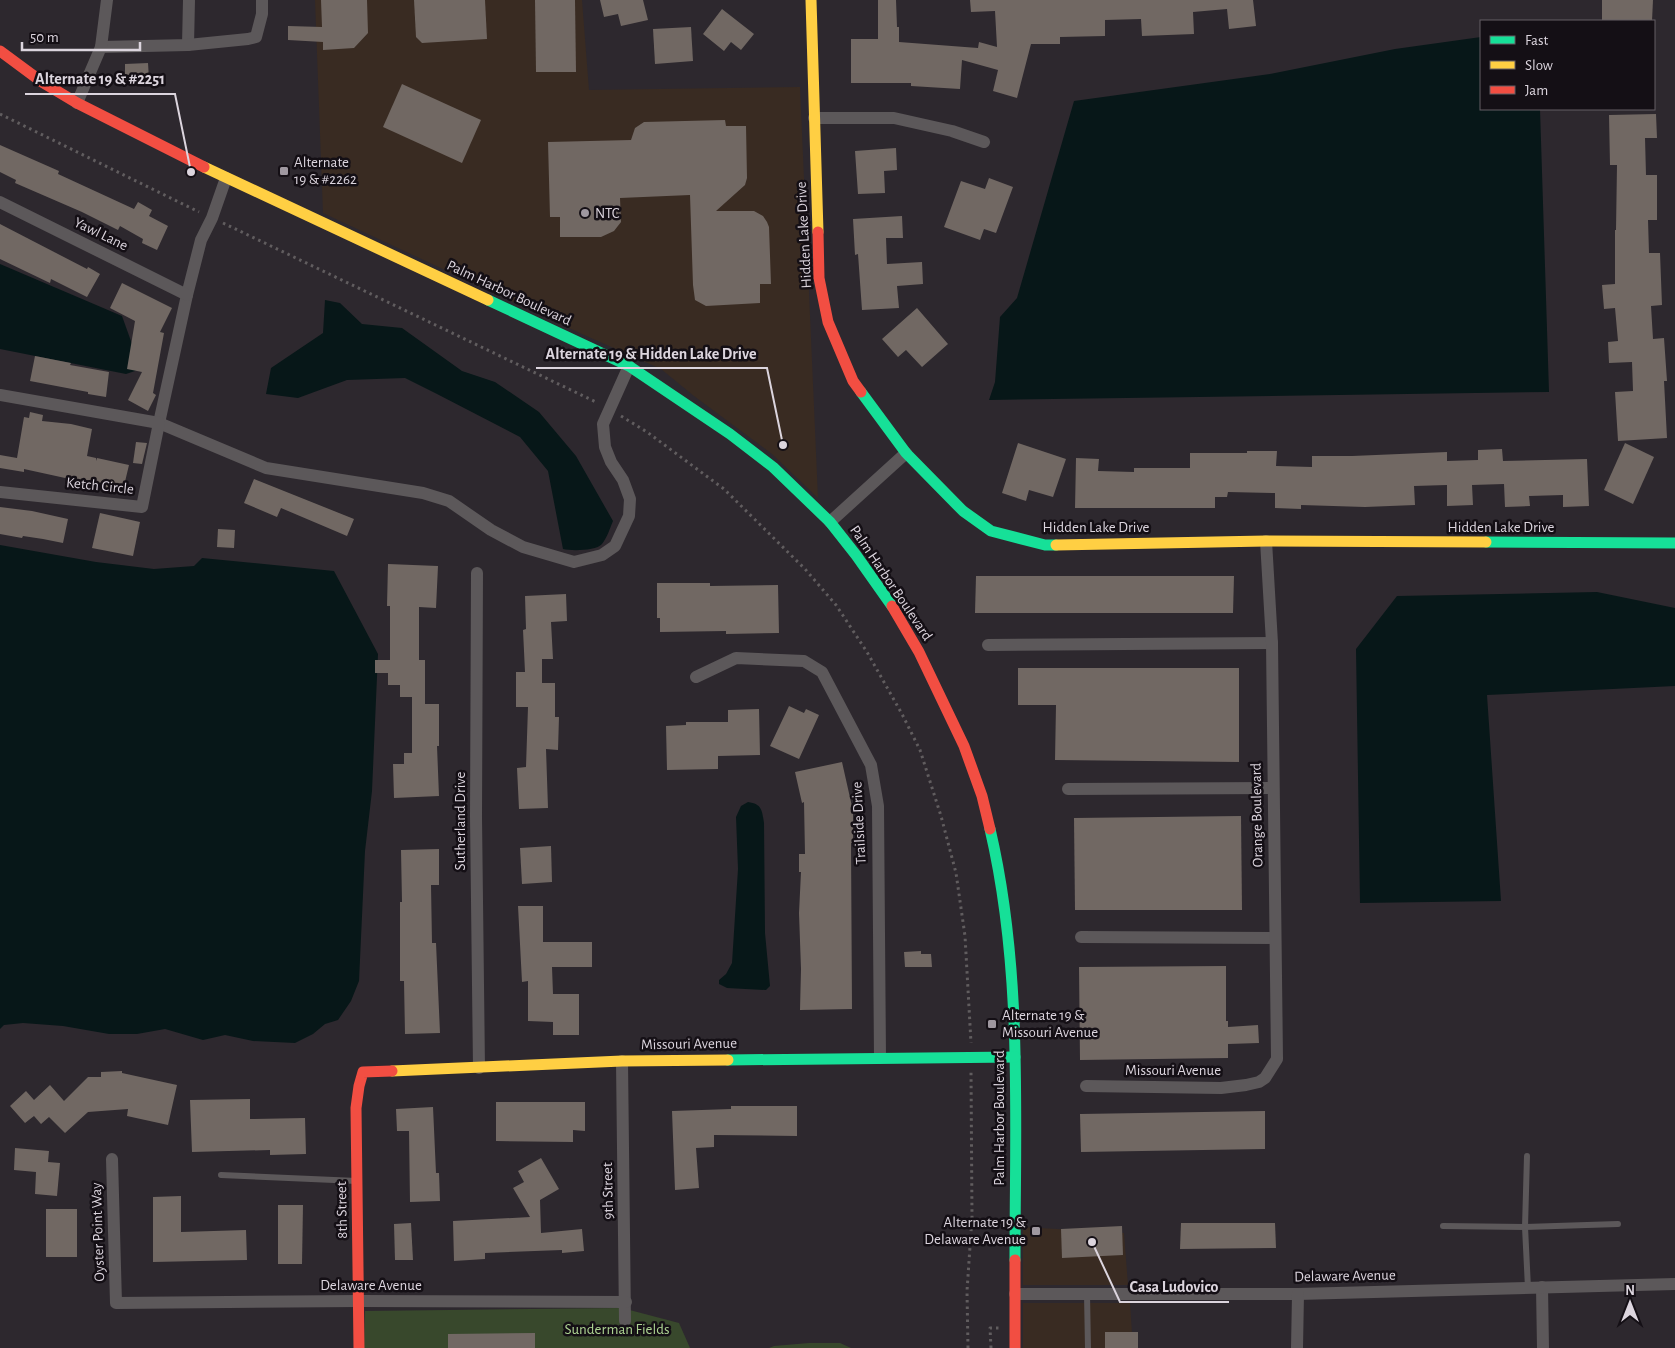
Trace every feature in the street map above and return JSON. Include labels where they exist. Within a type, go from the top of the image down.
[{"type":"street","points":[[0,51],[42,82],[77,102],[101,46],[107,0]]},
{"type":"street","points":[[188,45],[189,0]]},
{"type":"street","points":[[101,46],[188,45],[256,37],[262,14],[262,0]]},
{"type":"street","name":"Hidden Lake Drive","points":[[811,0],[819,278],[828,322],[853,381],[906,453],[963,510],[991,532],[1044,544],[1266,541],[1675,543]]},
{"type":"street","name":"Palm Harbor Boulevard","points":[[77,102],[226,178],[629,366],[730,434],[773,466],[830,522],[856,555],[920,652],[964,746],[982,796],[994,847],[1008,932],[1015,1057],[1015,1348]]},
{"type":"street","points":[[814,118],[894,118],[952,131],[984,142]]},
{"type":"street","name":"Ketch Circle","points":[[0,492],[142,507],[187,295],[201,240],[212,218],[226,178]]},
{"type":"street","name":"Yawl Lane","points":[[0,202],[187,295]]},
{"type":"street","points":[[0,395],[159,423],[266,468],[423,493],[449,501],[492,530],[523,547],[574,562],[602,555],[615,546],[629,516],[630,499],[623,480],[610,462],[605,447],[603,424],[629,366]]},
{"type":"street","points":[[830,522],[906,453]]},
{"type":"street","name":"Orange Boulevard","points":[[1258,1082],[1265,1078],[1277,1058],[1272,643],[1266,541]]},
{"type":"street","name":"Sutherland Drive","points":[[477,573],[476,818],[479,1068]]},
{"type":"street","points":[[988,645],[1272,643]]},
{"type":"street","name":"Trailside Drive","points":[[696,677],[736,658],[804,661],[822,672],[871,765],[878,806],[880,1058]]},
{"type":"street","points":[[1068,790],[1273,788]]},
{"type":"street","points":[[1081,937],[1275,938]]},
{"type":"street","name":"Missouri Avenue","points":[[363,1072],[622,1061],[1015,1057]]},
{"type":"street","name":"9th Street","points":[[622,1061],[625,1321]]},
{"type":"street","name":"8th Street","points":[[359,1348],[356,1108],[358,1086],[363,1072]]},
{"type":"street","name":"Missouri Avenue","points":[[1086,1086],[1221,1088],[1246,1086],[1258,1082]]},
{"type":"street","name":"Oyster Point Way","points":[[112,1159],[116,1303]]},
{"type":"street","name":"Delaware Avenue","points":[[1015,1294],[1298,1294],[1675,1284]]},
{"type":"street","points":[[1542,1288],[1543,1348]]},
{"type":"street","points":[[1297,1348],[1298,1294]]},
{"type":"street","name":"Delaware Avenue","points":[[116,1303],[359,1301],[626,1302]]},
{"type":"lane","points":[[1527,1156],[1525,1227],[1528,1288]]},
{"type":"lane","points":[[221,1176],[357,1181]]},
{"type":"lane","points":[[1443,1226],[1525,1227],[1618,1224]]},
{"type":"lane","points":[[1087,1294],[1088,1348]]},
{"type":"path","points":[[0,114],[610,409],[646,432],[724,489],[805,569],[836,605],[868,652],[920,750],[941,816],[956,873],[965,936],[972,1057],[972,1217],[967,1291],[968,1348]]},
{"type":"shaded area","points":[[315,0],[582,0],[589,90],[800,87],[818,498],[772,454],[661,369],[323,213]]},
{"type":"shaded area","points":[[1480,37],[1480,110],[1540,110],[1549,392],[989,400],[995,382],[1000,317],[1017,298],[1074,101],[1270,74],[1395,49]]},
{"type":"shaded area","points":[[0,264],[122,316],[141,369],[126,374],[0,349]]},
{"type":"shaded area","points":[[325,300],[340,303],[362,324],[402,328],[462,371],[495,382],[539,412],[576,456],[613,521],[602,544],[589,549],[563,549],[548,471],[520,437],[405,378],[347,380],[298,398],[266,394],[271,368],[323,333]]},
{"type":"shaded area","points":[[0,545],[96,562],[154,569],[194,566],[202,558],[334,571],[378,654],[372,791],[365,851],[359,981],[351,1001],[338,1020],[325,1024],[313,1034],[295,1043],[253,1041],[225,1035],[203,1040],[165,1029],[137,1034],[109,1034],[63,1026],[23,1023],[4,1025],[0,1029]]},
{"type":"shaded area","points":[[1597,592],[1675,608],[1675,686],[1487,695],[1501,901],[1360,903],[1356,649],[1397,596]]},
{"type":"shaded area","points":[[748,802],[759,806],[764,823],[765,933],[770,986],[766,990],[727,988],[719,984],[719,980],[726,974],[732,963],[738,869],[736,817],[741,806]]},
{"type":"shaded area","points":[[1023,1227],[1124,1233],[1128,1285],[1023,1285]]},
{"type":"shaded area","points":[[1023,1303],[1130,1303],[1133,1348],[1023,1348]]},
{"type":"green space","name":"Sunderman Fields","points":[[622,1308],[679,1323],[690,1348],[364,1348],[365,1311]]},
{"type":"green space","points":[[809,1343],[840,1343],[851,1348],[769,1348]]},
{"type":"building","points":[[321,0],[367,0],[368,33],[354,48],[323,50],[323,42],[288,40],[288,26],[322,27]]},
{"type":"building","points":[[414,0],[485,0],[487,39],[422,43],[416,37]]},
{"type":"building","points":[[535,0],[575,0],[576,72],[536,72]]},
{"type":"building","points":[[600,0],[643,0],[648,20],[621,26],[618,14],[604,17]]},
{"type":"building","points":[[878,0],[896,0],[899,42],[978,48],[979,42],[997,47],[995,11],[971,12],[970,0],[1253,0],[1256,26],[1229,29],[1227,9],[1193,12],[1194,34],[1142,36],[1141,19],[1105,20],[1105,36],[1060,37],[1060,44],[1031,44],[1017,98],[993,91],[998,70],[962,60],[960,89],[911,86],[911,83],[851,83],[851,39],[878,39]]},
{"type":"building","points":[[1602,0],[1653,0],[1652,20],[1602,20]]},
{"type":"building","points":[[722,9],[754,34],[741,50],[731,42],[724,51],[703,34]]},
{"type":"building","points":[[691,27],[693,61],[655,64],[653,29]]},
{"type":"building","points":[[148,63],[149,80],[125,81],[125,64]]},
{"type":"building","points":[[402,84],[481,120],[462,163],[383,127]]},
{"type":"building","points":[[1656,114],[1657,138],[1645,138],[1646,175],[1657,175],[1657,220],[1648,220],[1649,253],[1660,253],[1662,305],[1651,306],[1653,339],[1664,338],[1667,381],[1664,381],[1667,438],[1618,441],[1615,392],[1633,391],[1632,362],[1609,363],[1608,342],[1618,341],[1615,308],[1604,309],[1602,285],[1615,284],[1617,165],[1610,165],[1609,115]]},
{"type":"building","name":"NTC","points":[[725,120],[726,126],[746,126],[747,178],[745,185],[716,211],[754,211],[763,216],[767,222],[769,227],[771,284],[760,284],[760,303],[706,306],[695,300],[690,195],[620,198],[621,222],[614,231],[601,237],[560,237],[560,217],[550,217],[548,142],[631,140],[635,128],[644,122]]},
{"type":"building","points":[[0,145],[59,171],[58,174],[134,209],[138,202],[152,210],[149,216],[168,226],[157,250],[142,243],[143,239],[120,226],[118,230],[15,183],[16,180],[0,172]]},
{"type":"building","points":[[896,148],[897,170],[884,171],[885,193],[858,194],[855,151]]},
{"type":"building","points":[[989,178],[1013,187],[996,233],[984,229],[980,240],[944,227],[961,181],[985,189]]},
{"type":"building","points":[[902,216],[903,238],[886,238],[887,264],[922,262],[923,284],[897,286],[899,308],[862,310],[858,254],[855,255],[853,219]]},
{"type":"building","points":[[0,224],[100,274],[87,297],[51,279],[50,283],[0,259]]},
{"type":"building","points":[[122,283],[172,308],[160,332],[164,333],[153,393],[156,395],[148,411],[128,400],[142,372],[127,369],[135,321],[110,308]]},
{"type":"building","points":[[917,308],[948,344],[922,367],[906,350],[898,357],[882,339]]},
{"type":"building","points":[[35,356],[109,372],[106,397],[30,381]]},
{"type":"building","points":[[30,412],[43,415],[42,421],[71,424],[92,429],[87,456],[96,458],[96,461],[97,458],[129,465],[123,490],[87,485],[88,483],[24,469],[24,472],[0,468],[0,455],[17,458],[24,417],[29,418]]},
{"type":"building","points":[[136,442],[147,443],[142,464],[133,463]]},
{"type":"building","points":[[1018,443],[1066,459],[1053,497],[1029,490],[1026,501],[1002,493]]},
{"type":"building","points":[[1625,443],[1654,457],[1633,504],[1604,490]]},
{"type":"building","points":[[1502,449],[1503,461],[1587,459],[1589,506],[1563,507],[1563,495],[1529,496],[1530,506],[1505,507],[1504,484],[1472,485],[1473,505],[1447,506],[1447,485],[1414,486],[1415,505],[1365,507],[1301,505],[1301,509],[1275,508],[1275,493],[1228,492],[1227,497],[1215,497],[1215,508],[1075,508],[1076,458],[1099,459],[1098,471],[1134,472],[1134,468],[1190,468],[1190,453],[1277,451],[1276,466],[1312,467],[1312,456],[1447,452],[1447,461],[1478,460],[1478,450]]},
{"type":"building","points":[[254,479],[354,519],[347,536],[281,508],[277,517],[244,503]]},
{"type":"building","points":[[0,507],[32,511],[68,519],[63,543],[0,534]]},
{"type":"building","points":[[100,513],[140,522],[133,556],[92,548]]},
{"type":"building","points":[[218,529],[235,530],[234,548],[217,547]]},
{"type":"building","points":[[388,564],[438,566],[436,608],[419,607],[419,660],[425,660],[425,704],[439,704],[439,746],[437,746],[439,796],[394,798],[393,764],[404,764],[404,753],[412,753],[412,697],[400,697],[400,685],[388,685],[388,673],[375,673],[375,660],[390,660],[390,606],[387,606]]},
{"type":"building","points":[[976,576],[1234,576],[1233,613],[975,613]]},
{"type":"building","points":[[657,583],[710,583],[710,586],[778,585],[779,633],[726,634],[726,631],[660,632],[660,618],[657,618]]},
{"type":"building","points":[[566,594],[567,621],[551,622],[553,659],[542,659],[542,683],[555,683],[555,717],[559,717],[558,750],[546,749],[548,808],[519,809],[517,768],[526,767],[528,707],[516,707],[516,672],[525,672],[523,630],[526,629],[525,596]]},
{"type":"building","points":[[1018,668],[1239,668],[1239,762],[1055,760],[1056,705],[1018,705]]},
{"type":"building","points":[[789,706],[804,713],[806,709],[819,715],[799,759],[770,746]]},
{"type":"building","points":[[759,709],[760,755],[718,756],[718,769],[667,770],[666,726],[686,725],[686,722],[728,722],[728,710]]},
{"type":"building","points":[[842,762],[853,811],[853,843],[851,843],[852,1009],[800,1010],[799,913],[801,872],[799,872],[799,854],[805,854],[804,802],[802,803],[795,772]]},
{"type":"building","points":[[1241,816],[1242,910],[1075,910],[1074,818]]},
{"type":"building","points":[[551,846],[552,882],[522,884],[520,848]]},
{"type":"building","points":[[439,849],[439,885],[431,885],[432,943],[436,943],[440,1033],[405,1034],[404,981],[400,981],[401,850]]},
{"type":"building","points":[[518,906],[543,906],[543,942],[592,942],[592,967],[552,967],[553,994],[579,994],[579,1035],[553,1035],[553,1022],[528,1021],[528,981],[522,982]]},
{"type":"building","points":[[921,951],[921,954],[931,954],[932,967],[905,967],[904,952]]},
{"type":"building","points":[[1226,966],[1226,1021],[1228,1021],[1228,1027],[1258,1025],[1259,1043],[1228,1044],[1228,1058],[1080,1060],[1079,967]]},
{"type":"building","points":[[122,1071],[122,1073],[177,1085],[168,1125],[127,1116],[128,1109],[88,1112],[65,1133],[49,1117],[41,1124],[34,1116],[25,1123],[10,1106],[26,1091],[34,1100],[50,1085],[64,1101],[88,1077],[101,1077],[101,1072]]},
{"type":"building","points":[[250,1099],[250,1119],[305,1118],[306,1154],[270,1155],[270,1150],[192,1152],[190,1100]]},
{"type":"building","points":[[496,1102],[585,1102],[585,1131],[573,1130],[573,1142],[496,1141]]},
{"type":"building","points":[[731,1106],[797,1106],[797,1136],[714,1135],[714,1147],[696,1148],[699,1188],[675,1190],[672,1111],[731,1109]]},
{"type":"building","points":[[433,1107],[436,1173],[439,1173],[440,1201],[410,1202],[409,1131],[397,1131],[396,1109]]},
{"type":"building","points":[[1265,1111],[1265,1149],[1081,1152],[1080,1114]]},
{"type":"building","points":[[15,1148],[49,1151],[48,1162],[60,1163],[57,1196],[35,1194],[36,1172],[14,1170]]},
{"type":"building","points":[[541,1158],[559,1189],[540,1200],[541,1233],[582,1229],[584,1251],[562,1253],[562,1250],[485,1253],[485,1259],[454,1261],[453,1221],[530,1217],[513,1188],[524,1182],[518,1171]]},
{"type":"building","points":[[181,1196],[181,1232],[246,1230],[247,1260],[153,1262],[153,1197]]},
{"type":"building","points":[[278,1205],[303,1205],[302,1264],[278,1264]]},
{"type":"building","points":[[46,1209],[77,1209],[77,1257],[46,1257]]},
{"type":"building","points":[[411,1223],[413,1260],[395,1260],[394,1224]]},
{"type":"building","points":[[1181,1223],[1275,1223],[1276,1248],[1180,1249]]},
{"type":"building","points":[[1122,1226],[1123,1255],[1062,1258],[1061,1229]]},
{"type":"building","points":[[1105,1332],[1138,1332],[1138,1348],[1105,1348]]},
{"type":"building","points":[[535,1333],[535,1348],[448,1348],[448,1334]]},
{"type":"traffic: fast","points":[[488,300],[629,366],[730,434],[773,467],[830,522],[892,606]]},
{"type":"traffic: fast","points":[[861,392],[906,453],[963,511],[991,531],[1045,545],[1056,545]]},
{"type":"traffic: fast","points":[[1486,542],[1675,543]]},
{"type":"traffic: fast","points":[[990,829],[1001,882],[1012,990],[1016,1098],[1015,1260]]},
{"type":"traffic: fast","points":[[728,1060],[1015,1057]]},
{"type":"traffic: slow","points":[[811,0],[818,232]]},
{"type":"traffic: slow","points":[[204,167],[488,300]]},
{"type":"traffic: slow","points":[[1056,545],[1266,541],[1486,542]]},
{"type":"traffic: slow","points":[[392,1071],[622,1061],[728,1060]]},
{"type":"traffic: jam","points":[[0,51],[42,82],[77,103],[204,167]]},
{"type":"traffic: jam","points":[[818,232],[819,278],[828,322],[853,381],[861,392]]},
{"type":"traffic: jam","points":[[892,606],[919,652],[964,746],[982,796],[990,829]]},
{"type":"traffic: jam","points":[[359,1348],[356,1108],[363,1072],[392,1071]]},
{"type":"traffic: jam","points":[[1015,1260],[1015,1348]]},
{"type":"place","name":"Alternate 19 & #2262","points":[[284,171]]},
{"type":"place","name":"Alternate 19 & #2251","points":[[191,172]]},
{"type":"place","name":"NTC","points":[[585,213]]},
{"type":"place","name":"Alternate 19 & Hidden Lake Drive","points":[[783,445]]},
{"type":"place","name":"Alternate 19 & Missouri Avenue","points":[[992,1024]]},
{"type":"place","name":"Alternate 19 & Delaware Avenue","points":[[1036,1231]]},
{"type":"place","name":"Casa Ludovico","points":[[1092,1242]]}]
